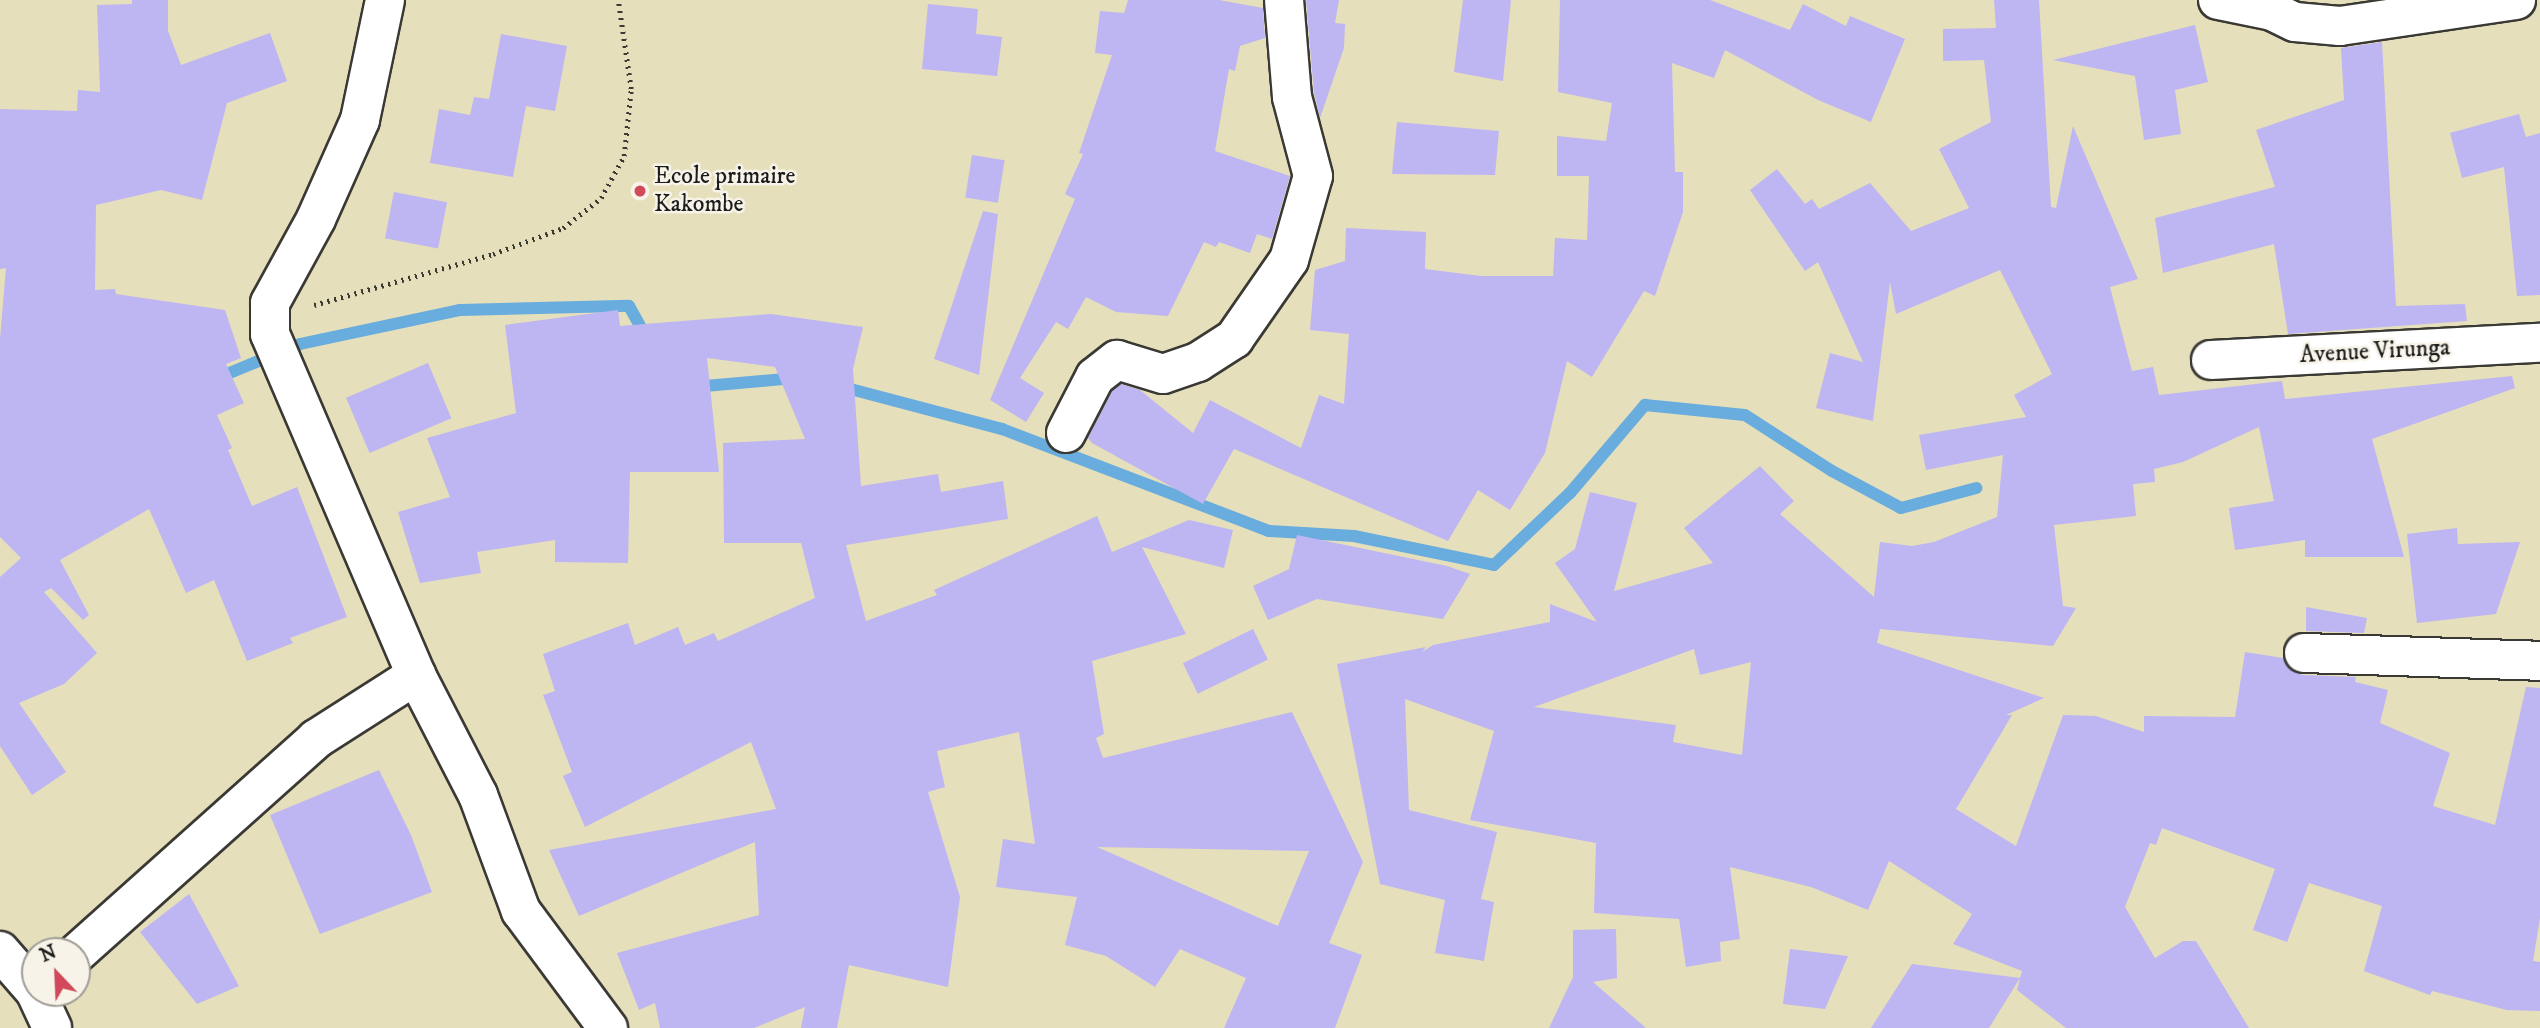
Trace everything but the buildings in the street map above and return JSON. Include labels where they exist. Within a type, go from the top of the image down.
[{"type":"street","points":[[385,0],[360,120],[316,219],[270,303],[269,326],[286,374],[416,675],[478,795],[521,911],[608,1028]]},
{"type":"street","points":[[1066,433],[1096,377],[1116,360],[1163,374],[1198,362],[1234,339],[1289,260],[1313,176],[1292,97],[1284,0]]},
{"type":"street","points":[[2218,0],[2272,11],[2295,22],[2340,26],[2516,0]]},
{"type":"street","name":"Avenue Virunga","points":[[2211,360],[2540,343]]},
{"type":"street","points":[[2304,653],[2540,660]]},
{"type":"street","points":[[91,940],[316,739],[416,675]]},
{"type":"street","points":[[0,951],[21,975]]},
{"type":"street","points":[[42,1007],[52,1028]]},
{"type":"path","points":[[269,326],[493,254],[563,228],[601,198],[624,156],[631,89],[618,0]]},
{"type":"waterway","points":[[215,379],[300,344],[460,310],[629,306],[647,338]]},
{"type":"waterway","points":[[694,387],[794,378]]},
{"type":"waterway","points":[[839,386],[1002,429],[1269,531],[1354,536],[1494,565],[1570,493],[1645,405],[1745,415],[1832,471],[1901,508],[1976,488]]},
{"type":"place","name":"Ecole primaire Kakombe","points":[[640,191]]}]
